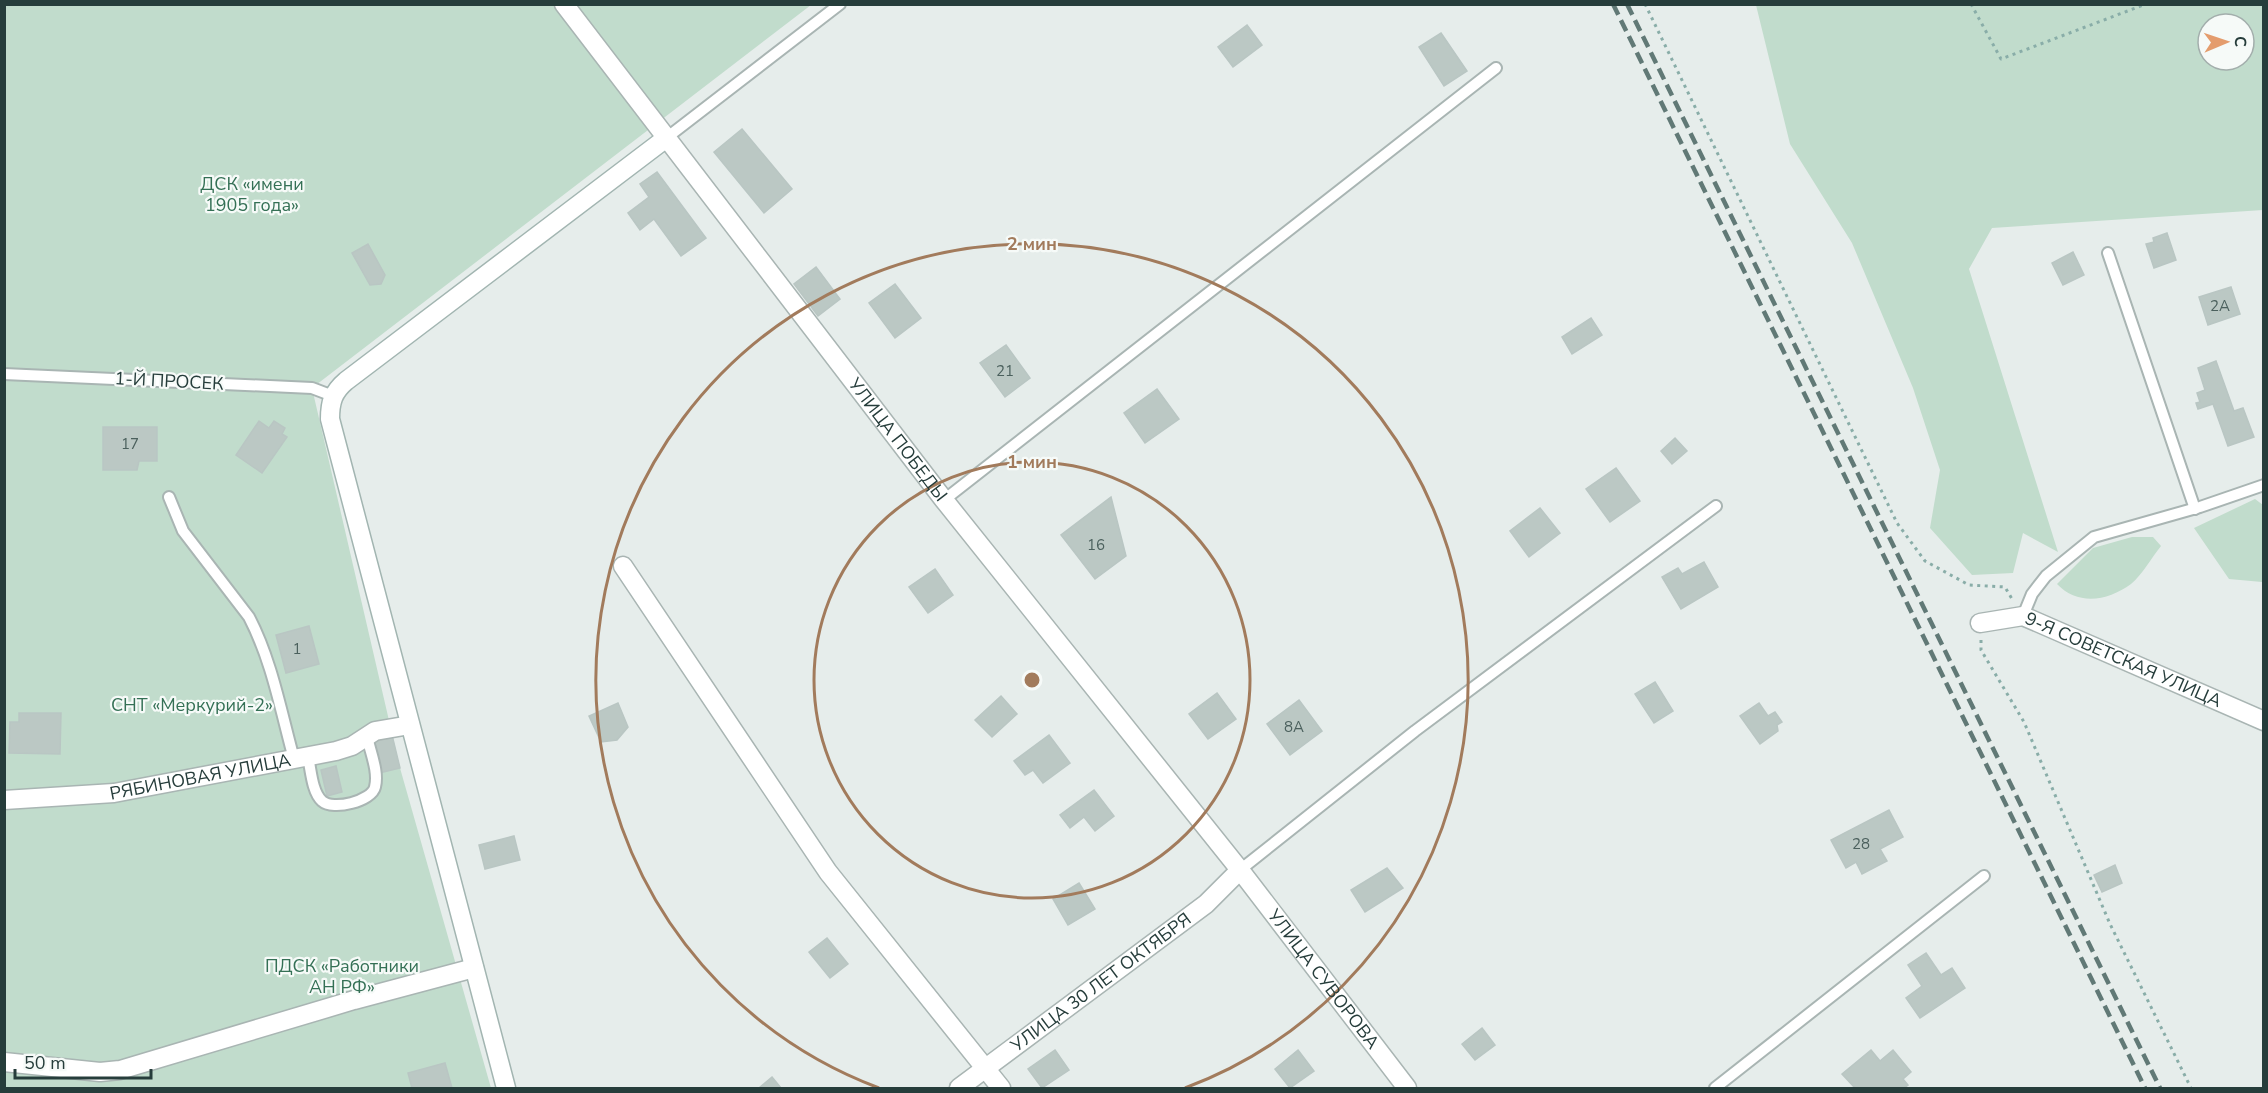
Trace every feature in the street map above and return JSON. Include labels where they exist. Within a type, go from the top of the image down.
[{"type":"street","name":"УЛИЦА ПОБЕДЫ","points":[[564,4],[665,139],[944,500],[1240,870]]},
{"type":"street","points":[[506,1089],[330,419],[333,396],[346,381],[665,139]]},
{"type":"street","points":[[623,566],[828,872],[1001,1089]]},
{"type":"street","name":"9-Я СОВЕТСКАЯ УЛИЦА","points":[[1980,623],[2023,616],[2264,721]]},
{"type":"street","name":"РЯБИНОВАЯ УЛИЦА","points":[[4,801],[114,793],[301,758],[351,746],[367,736],[391,728],[410,725]]},
{"type":"street","name":"УЛИЦА 30 ЛЕТ ОКТЯБРЯ","points":[[959,1089],[1206,904],[1240,870]]},
{"type":"street","name":"УЛИЦА СУВОРОВА","points":[[1240,870],[1407,1089]]},
{"type":"street","points":[[4,1062],[100,1072],[120,1070],[354,1000],[474,968]]},
{"type":"lane","points":[[665,139],[840,4]]},
{"type":"lane","points":[[944,500],[1496,68]]},
{"type":"lane","points":[[2108,253],[2195,509]]},
{"type":"lane","name":"1-Й ПРОСЕК","points":[[4,374],[312,388],[333,396]]},
{"type":"lane","points":[[2023,616],[2032,594],[2046,576],[2094,537],[2195,509],[2264,484]]},
{"type":"lane","points":[[169,497],[183,531],[255,628],[301,758],[319,798],[325,804],[336,805],[369,798],[375,790],[377,777],[367,736]]},
{"type":"lane","points":[[1240,870],[1424,724],[1716,506]]},
{"type":"lane","points":[[1715,1089],[1984,876]]},
{"type":"path","points":[[1645,4],[1898,523],[1925,561],[1970,585],[2004,587],[2023,616]]},
{"type":"path","points":[[1971,4],[2001,59],[2146,4]]},
{"type":"path","points":[[1980,623],[1981,650],[2024,722],[2110,924],[2191,1089]]},
{"type":"green space","points":[[5,5],[811,5],[312,388],[400,768],[491,1088],[5,1088]]},
{"type":"green space","points":[[1756,5],[2263,5],[2263,210],[1992,228],[1969,269],[2058,552],[2023,533],[2013,573],[1972,575],[1930,528],[1940,470],[1913,388],[1852,243],[1790,144]]},
{"type":"green space","points":[[2255,499],[2263,505],[2263,585],[2262,582],[2229,579],[2194,528]]},
{"type":"green space","points":[[2132,537],[2153,537],[2161,546],[2139,576],[2122,590],[2093,599],[2074,596],[2057,584],[2093,548]]},
{"type":"building","points":[[1247,25],[1262,45],[1233,67],[1218,47]]},
{"type":"building","points":[[1441,33],[1467,71],[1444,86],[1419,47]]},
{"type":"building","points":[[742,129],[792,189],[764,213],[714,152]]},
{"type":"building","points":[[657,172],[706,238],[681,256],[654,219],[640,230],[628,213],[649,197],[640,184]]},
{"type":"building","points":[[2167,233],[2176,260],[2154,268],[2146,244],[2154,242],[2153,238]]},
{"type":"building","points":[[368,244],[385,275],[381,284],[370,285],[352,253]]},
{"type":"building","points":[[2073,252],[2084,275],[2063,285],[2052,263]]},
{"type":"building","points":[[816,267],[840,299],[818,316],[794,284]]},
{"type":"building","points":[[895,284],[921,318],[895,338],[869,303]]},
{"type":"building","points":[[2231,287],[2240,314],[2208,325],[2199,297]]},
{"type":"building","points":[[1591,318],[1602,335],[1572,354],[1562,337]]},
{"type":"building","points":[[1006,345],[1030,378],[1005,397],[980,363]]},
{"type":"building","points":[[2216,361],[2234,411],[2243,408],[2254,437],[2228,446],[2213,404],[2198,409],[2196,403],[2200,402],[2197,393],[2205,390],[2198,368]]},
{"type":"building","points":[[1157,389],[1179,419],[1145,443],[1124,413]]},
{"type":"building","points":[[259,421],[269,428],[274,421],[285,428],[282,434],[287,437],[262,473],[236,455]]},
{"type":"building","points":[[103,427],[157,427],[157,461],[139,461],[137,470],[103,470]]},
{"type":"building","points":[[1675,438],[1687,451],[1672,464],[1661,451]]},
{"type":"building","points":[[1616,468],[1640,501],[1610,522],[1586,489]]},
{"type":"building","points":[[1111,497],[1126,556],[1095,579],[1061,535]]},
{"type":"building","points":[[1540,508],[1560,533],[1529,557],[1510,531]]},
{"type":"building","points":[[1704,562],[1718,587],[1681,609],[1662,577],[1678,568],[1682,574]]},
{"type":"building","points":[[935,569],[953,595],[928,613],[909,587]]},
{"type":"building","points":[[309,626],[319,664],[286,673],[276,635]]},
{"type":"building","points":[[1655,682],[1673,711],[1654,723],[1635,694]]},
{"type":"building","points":[[1217,693],[1236,719],[1208,739],[1189,714]]},
{"type":"building","points":[[1001,696],[1017,714],[992,737],[975,720]]},
{"type":"building","points":[[1299,700],[1322,731],[1290,755],[1267,724]]},
{"type":"building","points":[[618,703],[628,727],[617,740],[601,742],[589,716]]},
{"type":"building","points":[[1759,703],[1768,716],[1775,712],[1782,722],[1777,725],[1778,731],[1760,744],[1740,716]]},
{"type":"building","points":[[19,713],[61,713],[60,754],[9,753],[10,722],[19,722]]},
{"type":"building","points":[[392,735],[400,768],[379,773],[372,740]]},
{"type":"building","points":[[1049,735],[1070,763],[1043,783],[1033,770],[1025,775],[1014,761]]},
{"type":"building","points":[[336,766],[342,792],[327,796],[321,770]]},
{"type":"building","points":[[1094,790],[1114,816],[1095,831],[1084,817],[1070,828],[1060,815]]},
{"type":"building","points":[[1889,810],[1903,837],[1880,849],[1887,861],[1862,874],[1856,862],[1846,868],[1831,840]]},
{"type":"building","points":[[514,836],[520,860],[485,869],[479,845]]},
{"type":"building","points":[[2115,865],[2122,883],[2102,892],[2094,875]]},
{"type":"building","points":[[1387,868],[1403,888],[1365,912],[1351,890]]},
{"type":"building","points":[[1079,883],[1095,909],[1068,925],[1053,899]]},
{"type":"building","points":[[827,938],[848,964],[830,978],[809,952]]},
{"type":"building","points":[[1926,953],[1941,975],[1952,968],[1965,988],[1920,1018],[1906,998],[1922,986],[1908,965]]},
{"type":"building","points":[[1482,1028],[1495,1045],[1475,1060],[1462,1044]]},
{"type":"building","points":[[1055,1050],[1069,1070],[1042,1088],[1028,1069]]},
{"type":"building","points":[[1298,1050],[1314,1071],[1290,1088],[1275,1069]]},
{"type":"building","points":[[1871,1050],[1880,1061],[1893,1050],[1911,1072],[1903,1079],[1908,1085],[1904,1088],[1855,1088],[1842,1074]]},
{"type":"building","points":[[445,1063],[452,1088],[412,1088],[408,1073]]},
{"type":"building","points":[[772,1077],[781,1088],[759,1088]]},
{"type":"railway","points":[[1613,4],[2145,1088]]},
{"type":"railway","points":[[1627,4],[2160,1088]]},
{"type":"park label","name":"ДСК «имени 1905 года»","points":[[252,194]]},
{"type":"park label","name":"СНТ «Меркурий-2»","points":[[192,705]]},
{"type":"park label","name":"ПДСК «Работники АН РФ»","points":[[342,976]]}]
